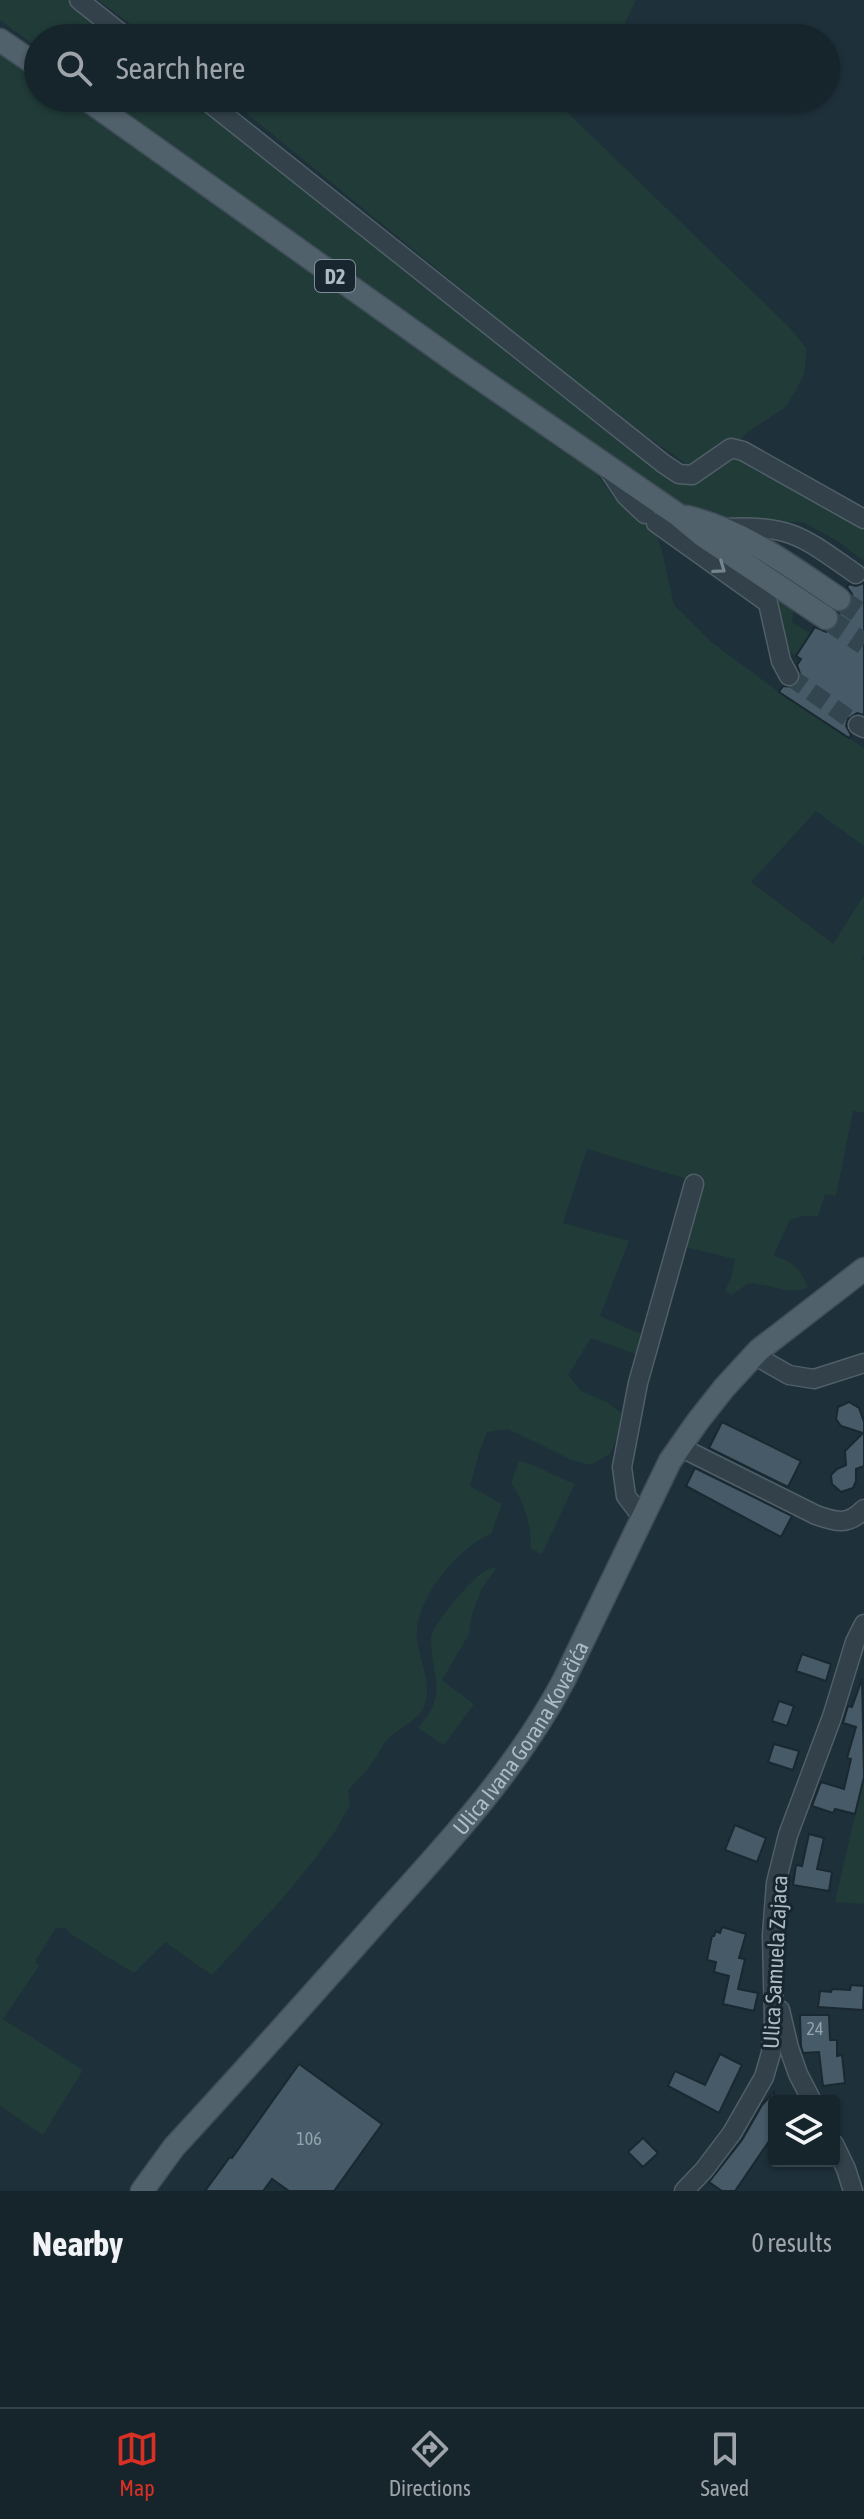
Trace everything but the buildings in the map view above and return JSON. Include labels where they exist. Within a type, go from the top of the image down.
[{"type":"main road","points":[[0,40],[24,56]]},
{"type":"main road","name":"D2","points":[[105,112],[446,355],[604,463],[660,517],[702,535],[826,618]]},
{"type":"main road","name":"D2","points":[[660,517],[725,528],[762,548],[839,599]]},
{"type":"main road","name":"Ulica Ivana Gorana Kovačića","points":[[142,2191],[174,2147],[449,1842],[504,1775],[550,1707],[670,1461],[724,1388],[754,1355],[864,1269]]},
{"type":"street","points":[[79,0],[109,24]]},
{"type":"street","points":[[220,112],[671,469],[679,474],[692,475],[731,448],[743,451],[864,519]]},
{"type":"street","points":[[604,463],[626,496],[660,517],[768,603],[781,661],[789,676]]},
{"type":"street","points":[[725,528],[751,526],[789,531],[856,574]]},
{"type":"street","points":[[642,1517],[626,1496],[622,1467],[638,1383],[694,1184]]},
{"type":"street","points":[[754,1355],[789,1375],[814,1379],[864,1363]]},
{"type":"street","points":[[680,1447],[837,1523],[856,1517],[864,1509]]},
{"type":"street","name":"Ulica Samuela Zajaca","points":[[684,2191],[732,2133],[764,2077],[771,2053],[774,2021],[772,1935],[776,1883],[788,1835],[864,1624]]},
{"type":"street","points":[[773,1996],[782,2014],[798,2074],[809,2095]]},
{"type":"street","points":[[840,2156],[853,2191]]},
{"type":"green space","points":[[0,0],[67,0],[98,24],[24,24],[24,38],[0,20]]},
{"type":"green space","points":[[98,0],[636,0],[624,24],[130,24]]},
{"type":"green space","points":[[0,49],[24,66],[24,112],[88,112],[596,473],[613,497],[653,527],[662,551],[674,605],[710,641],[779,692],[864,748],[864,846],[816,811],[751,882],[833,944],[864,895],[864,954],[861,959],[864,961],[864,1113],[853,1111],[836,1196],[825,1194],[818,1216],[790,1220],[773,1256],[795,1266],[808,1288],[801,1290],[749,1283],[731,1295],[725,1290],[735,1259],[685,1247],[703,1184],[587,1149],[563,1223],[629,1241],[600,1316],[647,1337],[641,1356],[591,1338],[568,1375],[581,1391],[607,1402],[621,1413],[620,1431],[610,1454],[591,1465],[574,1461],[508,1429],[487,1432],[470,1486],[502,1504],[491,1534],[465,1550],[430,1592],[418,1623],[417,1638],[427,1688],[425,1704],[413,1720],[386,1741],[370,1766],[348,1790],[350,1805],[336,1830],[282,1899],[212,1975],[165,1942],[134,1973],[69,1933],[66,1928],[56,1928],[35,1962],[39,1966],[3,2019],[83,2070],[43,2135],[0,2106]]},
{"type":"green space","points":[[125,112],[209,112],[564,398],[676,478],[735,456],[864,531],[864,561],[839,542],[803,522],[708,520],[680,507]]},
{"type":"green space","points":[[245,112],[567,112],[790,328],[807,349],[804,375],[786,407],[698,468],[687,464],[619,418]]},
{"type":"green space","points":[[776,596],[794,607],[792,622],[811,634],[796,656],[787,650]]},
{"type":"green space","points":[[519,1461],[575,1484],[542,1554],[531,1549],[526,1514],[511,1483]]},
{"type":"green space","points":[[497,1567],[482,1588],[472,1614],[469,1634],[442,1680],[474,1704],[444,1745],[418,1728],[434,1705],[436,1695],[431,1639],[445,1613],[472,1582],[485,1571]]},
{"type":"green space","points":[[864,1777],[864,1904],[835,1902]]},
{"type":"tunnel","points":[[839,599],[864,616]]},
{"type":"tunnel","points":[[826,618],[864,644]]},
{"type":"tunnel","points":[[789,676],[858,725]]}]
